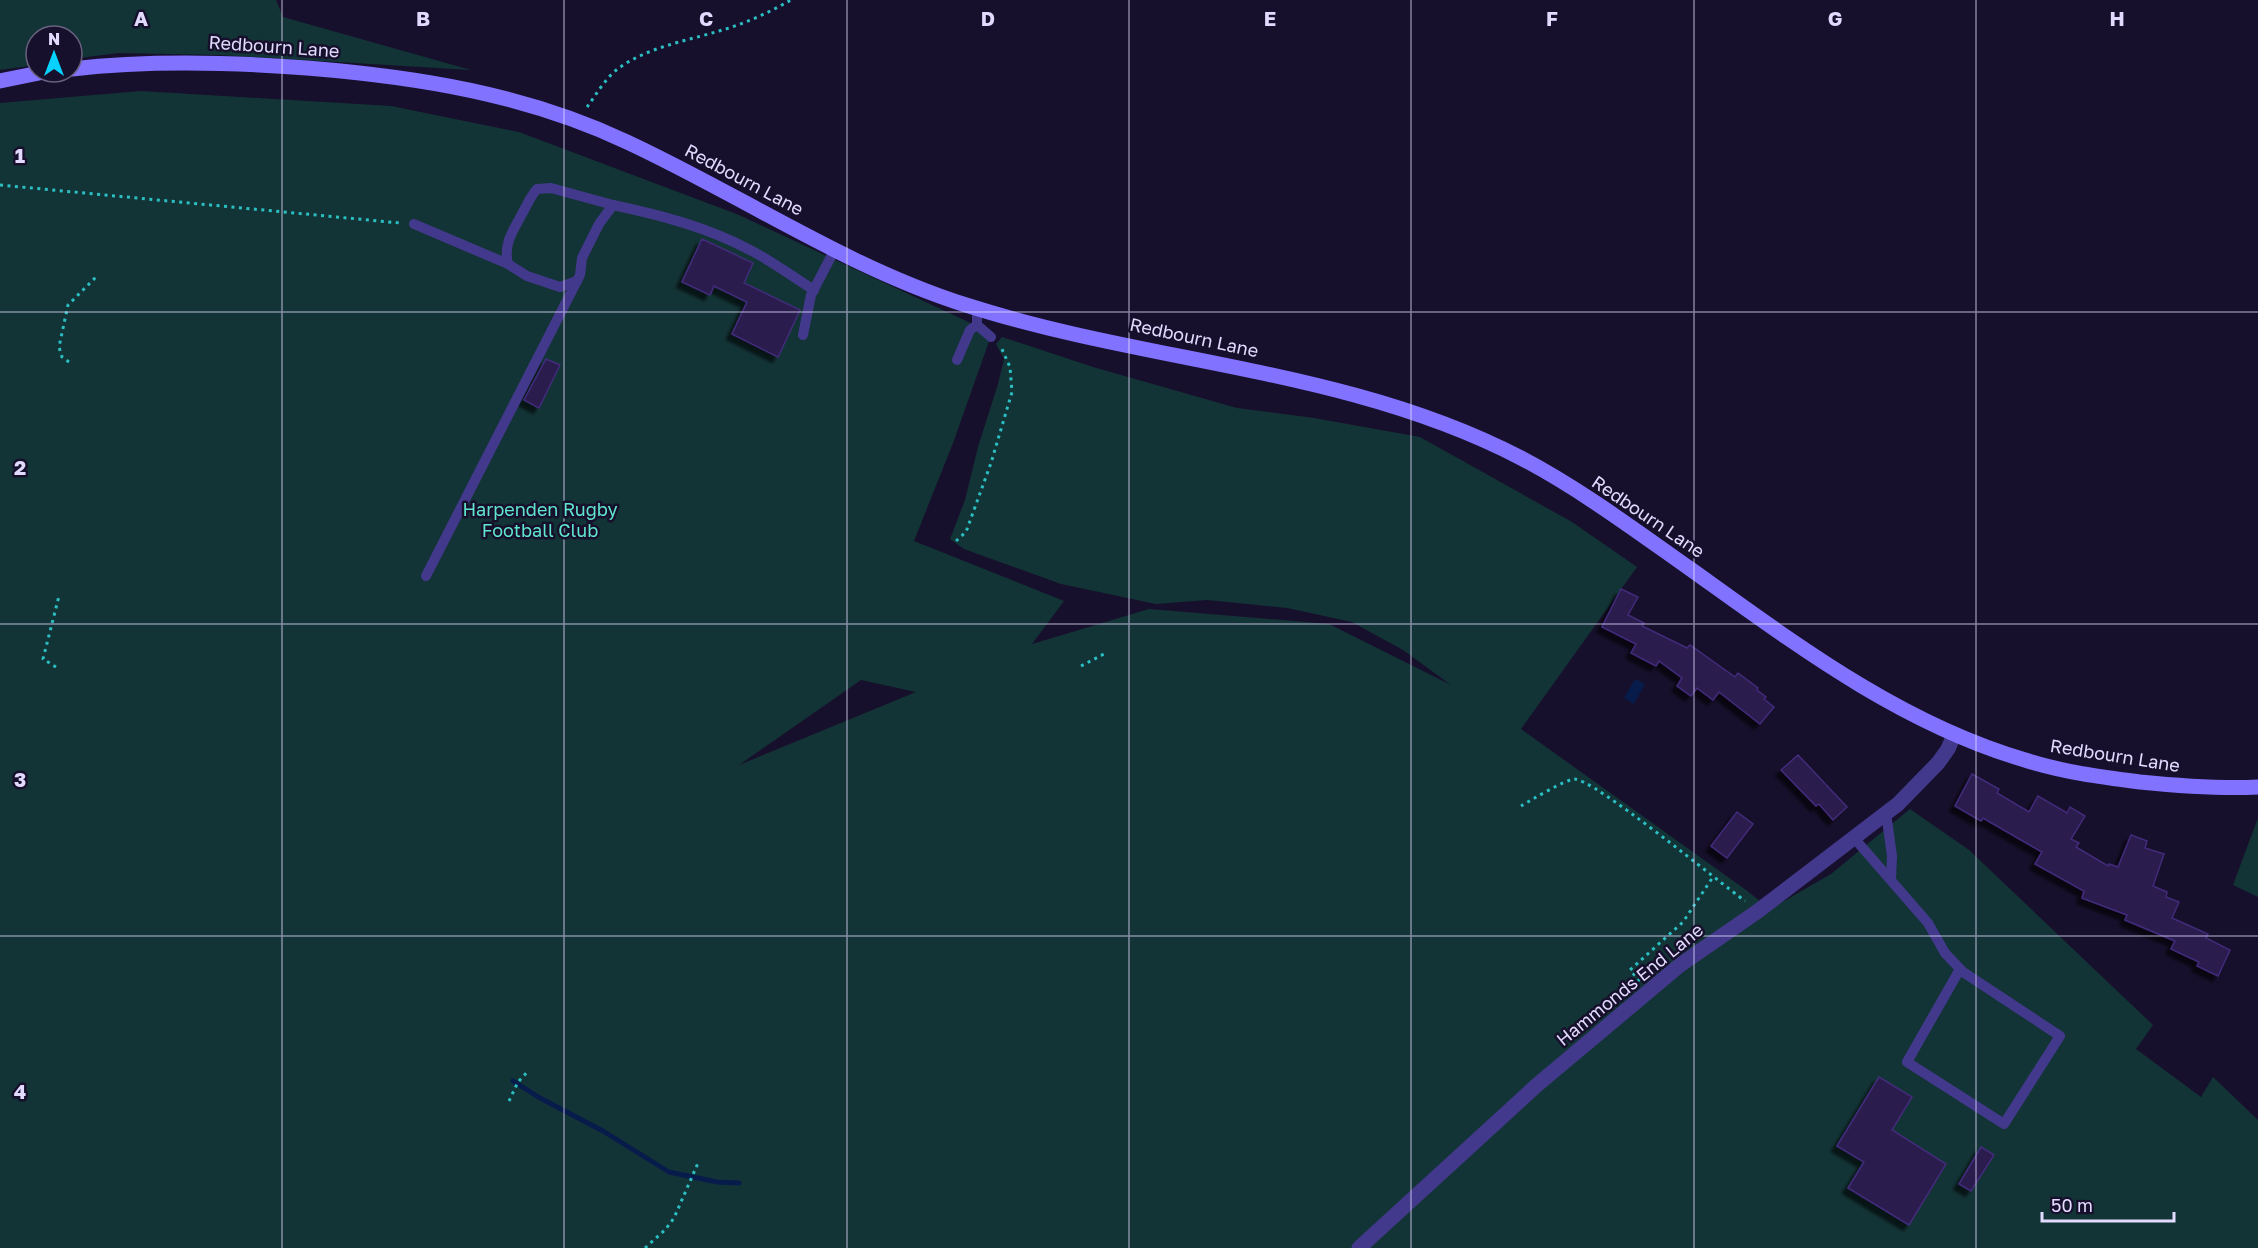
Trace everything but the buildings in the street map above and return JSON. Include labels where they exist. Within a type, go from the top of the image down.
[{"type":"main road","name":"Redbourn Lane","points":[[84,68],[119,64],[198,62],[337,70],[403,78],[483,92],[526,103],[576,120],[623,140],[875,271],[932,294],[977,309],[1083,335],[1341,390],[1404,408],[1452,426],[1524,459],[1586,497],[1837,671],[1909,713],[1954,735],[2025,760],[2091,776],[2186,787],[2258,787]]},
{"type":"main road","points":[[0,81],[24,76]]},
{"type":"street","name":"Hammonds End Lane","points":[[1359,1248],[1537,1085],[1680,965],[1758,911],[1898,804],[1938,763],[1954,735]]},
{"type":"lane","points":[[508,264],[505,255],[507,243],[529,198],[537,189],[551,188],[613,205],[658,214],[709,231],[752,250],[814,290]]},
{"type":"lane","points":[[426,576],[580,275],[582,258],[599,224],[613,205]]},
{"type":"lane","points":[[414,224],[508,264],[526,276],[560,286],[577,281]]},
{"type":"lane","points":[[803,335],[804,323],[814,290],[834,250]]},
{"type":"lane","points":[[957,360],[970,330],[976,325],[977,309]]},
{"type":"lane","points":[[976,325],[990,337]]},
{"type":"lane","points":[[1886,813],[1892,856],[1891,879]]},
{"type":"lane","points":[[1854,838],[1928,923],[1945,953],[1960,969],[2060,1035],[2004,1124],[1907,1062],[1960,969]]},
{"type":"path","points":[[576,120],[617,69],[673,44],[721,31],[772,11],[791,0]]},
{"type":"path","points":[[0,185],[414,224]]},
{"type":"path","points":[[69,362],[62,357],[58,347],[68,305],[97,276]]},
{"type":"path","points":[[956,541],[966,532],[1012,392],[1011,366],[1002,349],[990,337]]},
{"type":"path","points":[[56,667],[43,659],[58,596]]},
{"type":"path","points":[[1082,666],[1104,654]]},
{"type":"path","points":[[1521,806],[1572,779],[1584,781],[1628,811],[1758,911]]},
{"type":"path","points":[[1641,982],[1630,970],[1683,922],[1713,877]]},
{"type":"path","points":[[508,1101],[518,1082],[529,1070]]},
{"type":"path","points":[[645,1248],[665,1230],[674,1218],[699,1163]]},
{"type":"green space","points":[[0,0],[276,0],[283,17],[471,70],[219,55],[118,53],[84,57],[84,24],[24,24],[24,67],[0,70]]},
{"type":"green space","name":"Harpenden Rugby Football Club","points":[[141,91],[391,106],[519,132],[739,215],[992,333],[953,443],[914,541],[1064,601],[1032,644],[1149,609],[1329,624],[1451,685],[1403,650],[1352,622],[1287,608],[1207,600],[1156,604],[1061,584],[964,549],[950,539],[965,500],[978,447],[998,384],[1004,359],[996,344],[1002,337],[1093,367],[1237,408],[1314,418],[1420,437],[1572,522],[1637,567],[1521,729],[1770,909],[1831,874],[1910,809],[1969,850],[2153,1025],[2136,1049],[2201,1097],[2213,1077],[2258,1120],[2258,1248],[0,1248],[0,103]],"holes":[[[861,680],[916,692],[739,765]]]},
{"type":"green space","points":[[2258,818],[2258,897],[2233,885]]},
{"type":"water","points":[[1635,679],[1645,684],[1634,704],[1624,698]]},
{"type":"waterway","points":[[513,1081],[603,1131],[669,1172],[717,1182],[739,1183]]}]
